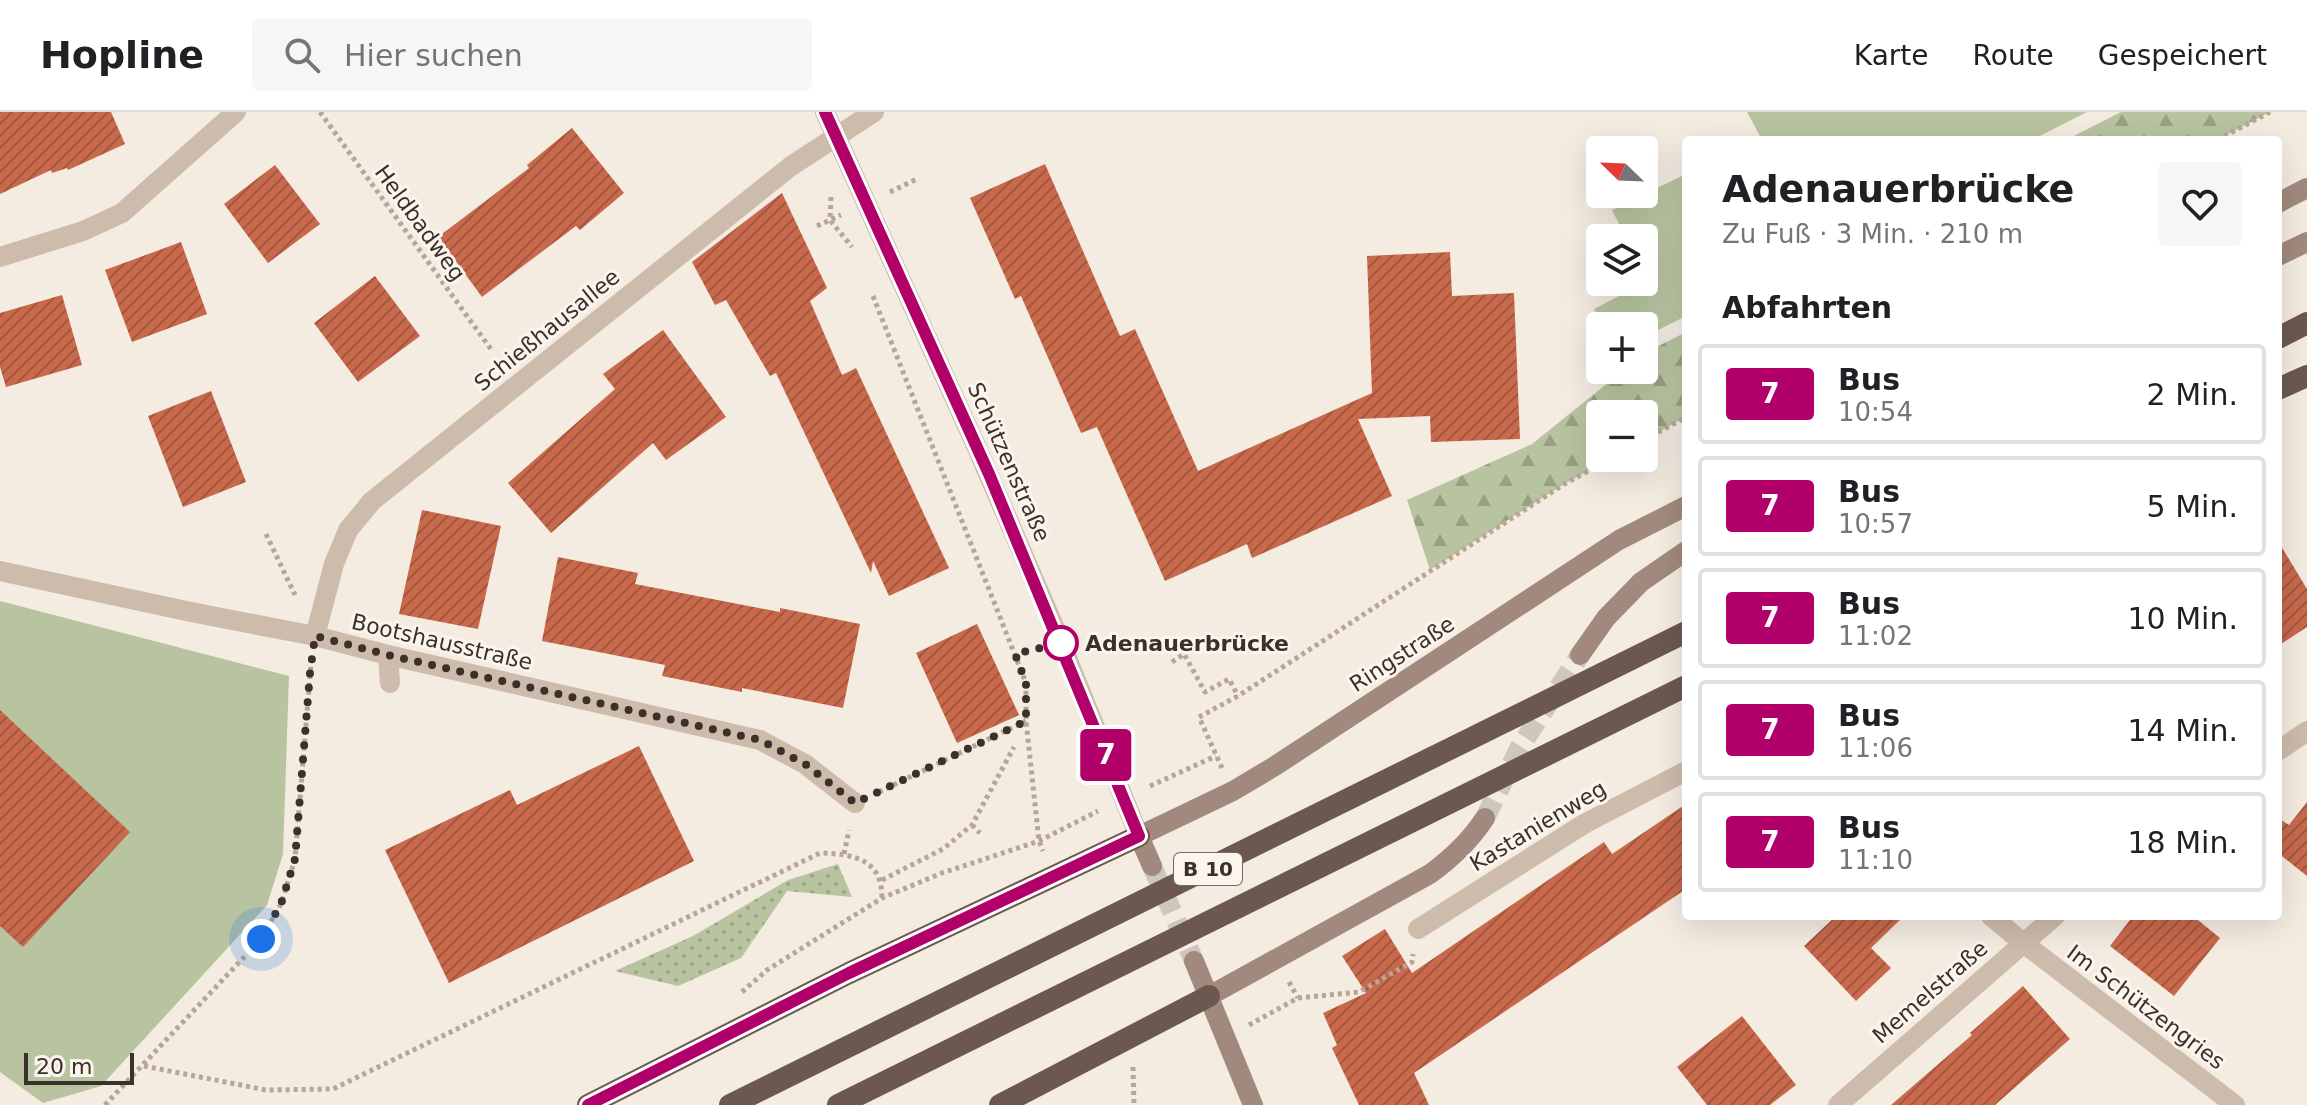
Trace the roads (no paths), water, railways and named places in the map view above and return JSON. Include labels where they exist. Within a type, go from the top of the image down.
[{"type":"highway","points":[[2282,336],[2307,323]]},
{"type":"highway","points":[[2282,387],[2307,376]]},
{"type":"highway","name":"B 10","points":[[730,1105],[1682,634]]},
{"type":"highway","name":"B 10","points":[[838,1105],[1682,688]]},
{"type":"highway","points":[[588,1105],[862,966],[1139,836]]},
{"type":"highway","points":[[1000,1105],[1209,996]]},
{"type":"main road","points":[[2282,201],[2307,188]]},
{"type":"main road","points":[[2282,254],[2307,242]]},
{"type":"main road","name":"Ringstraße","points":[[1139,836],[1233,791],[1275,766],[1619,540],[1682,508]]},
{"type":"main road","points":[[1580,655],[1606,618],[1641,582],[1682,554]]},
{"type":"main road","points":[[1209,996],[1430,874],[1474,836],[1485,818]]},
{"type":"main road","points":[[1139,836],[1152,866]]},
{"type":"main road","points":[[1194,961],[1253,1105]]},
{"type":"street","points":[[0,257],[83,231],[122,213],[236,112]]},
{"type":"street","name":"Schützenstraße","points":[[825,112],[977,448],[1139,836]]},
{"type":"street","name":"Schießhausallee","points":[[315,636],[334,564],[348,530],[372,501],[791,166],[874,112]]},
{"type":"street","name":"Bootshausstraße","points":[[0,571],[315,636],[760,740],[805,764],[855,803]]},
{"type":"street","points":[[388,655],[390,683]]},
{"type":"street","points":[[2282,748],[2307,731]]},
{"type":"street","name":"Kastanienweg","points":[[1418,929],[1584,824],[1682,773]]},
{"type":"street","name":"Im Schützengries","points":[[1996,920],[2235,1105]]},
{"type":"street","name":"Memelstraße","points":[[1838,1105],[2050,920]]},
{"type":"tunnel","points":[[1485,818],[1520,747],[1580,655]]},
{"type":"tunnel","points":[[1152,866],[1194,961]]},
{"type":"place","name":"Adenauerbrücke","points":[[1061,643]]}]
